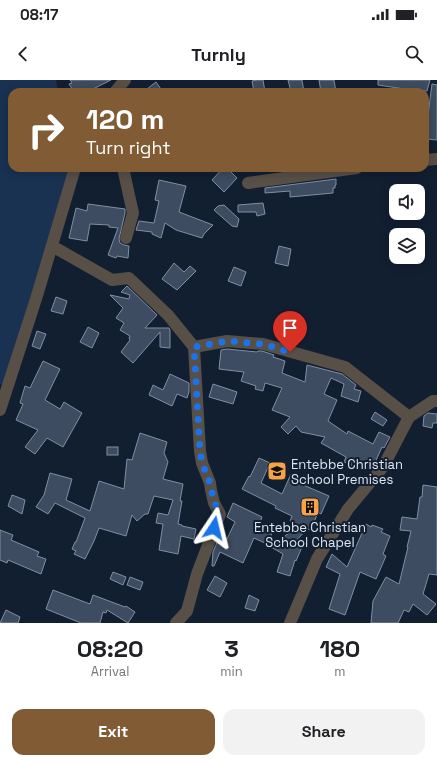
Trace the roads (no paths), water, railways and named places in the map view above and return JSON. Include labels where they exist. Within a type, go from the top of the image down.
[{"type":"street","points":[[118,88],[125,80]]},
{"type":"street","points":[[0,410],[36,300],[74,172]]},
{"type":"street","points":[[124,172],[133,213],[126,238]]},
{"type":"street","points":[[248,183],[327,172]]},
{"type":"street","points":[[52,246],[112,280],[129,278],[168,315],[194,347],[200,451],[202,463],[210,483],[214,502],[220,514],[197,574],[187,611],[176,623]]},
{"type":"street","points":[[194,347],[227,341],[263,344],[345,367],[409,417]]},
{"type":"street","points":[[290,623],[317,559],[348,509],[383,467],[409,417],[432,401],[437,401]]},
{"type":"place","name":"Entebbe Christian School Premises","points":[[277,471]]},
{"type":"place","name":"Entebbe Christian School Chapel","points":[[310,507]]}]
